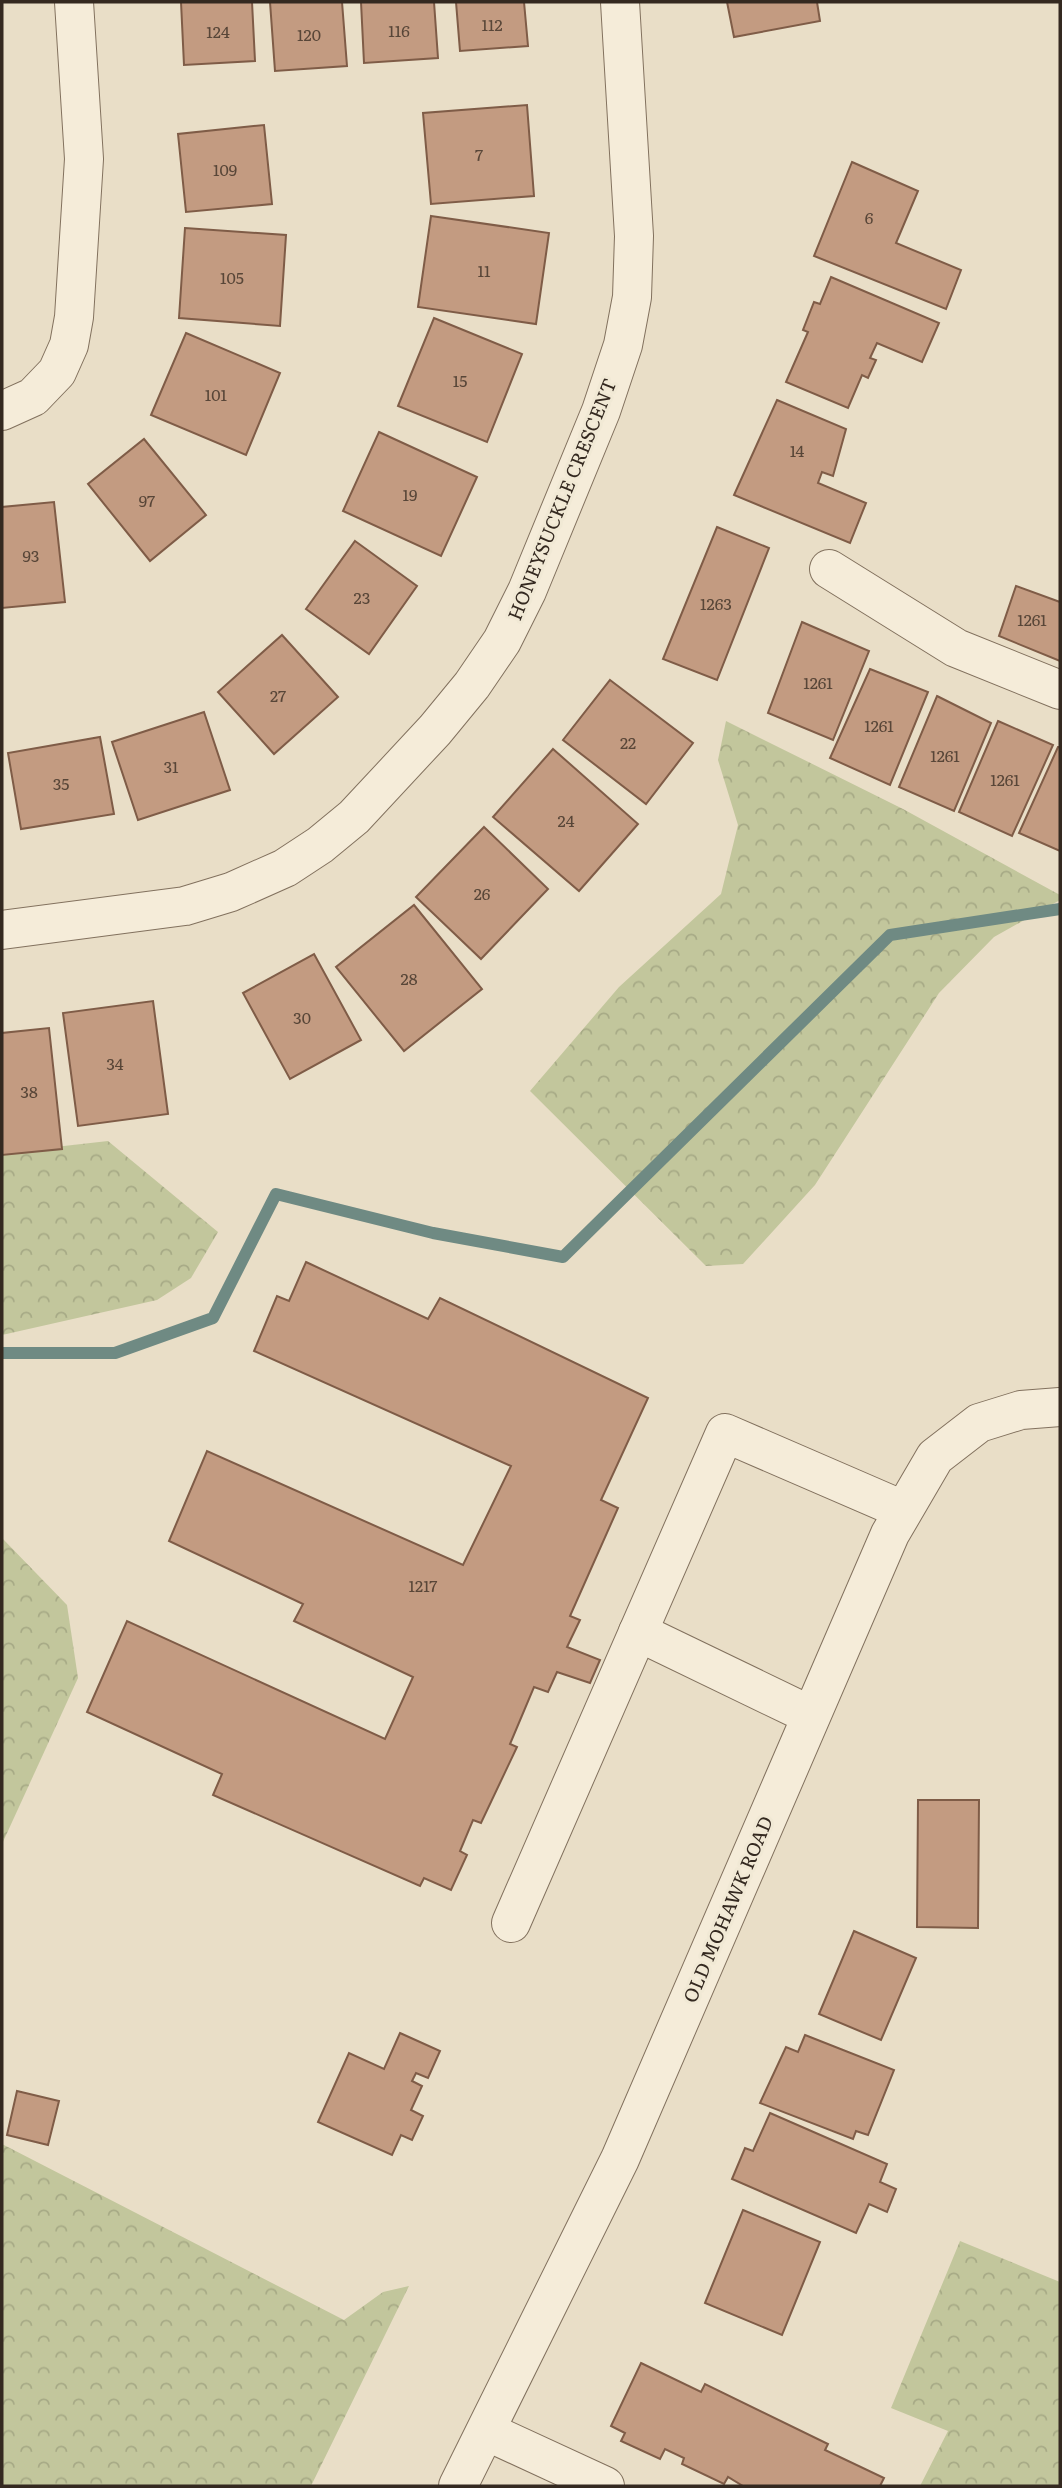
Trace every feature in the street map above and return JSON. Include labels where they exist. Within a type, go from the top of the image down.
[{"type":"street","points":[[2,411],[33,397],[57,372],[69,345],[74,317],[84,159],[74,2]]},
{"type":"street","name":"HONEYSUCKLE CRESCENT","points":[[2,930],[185,906],[231,892],[285,868],[320,845],[354,817],[435,730],[472,685],[502,641],[527,591],[601,411],[623,345],[632,297],[634,236],[620,2]]},
{"type":"street","points":[[829,569],[956,648],[1060,690]]},
{"type":"street","name":"OLD MOHAWK ROAD","points":[[458,2486],[620,2159],[810,1715],[903,1510],[935,1457],[979,1423],[1021,1410],[1060,1407]]},
{"type":"street","points":[[511,1923],[725,1433],[903,1510]]},
{"type":"street","points":[[638,1632],[810,1715]]},
{"type":"street","points":[[486,2431],[605,2486]]},
{"type":"green space","points":[[726,721],[903,809],[1060,895],[1060,900],[994,937],[939,993],[815,1185],[743,1264],[706,1266],[530,1091],[619,987],[721,894],[738,825],[718,760]]},
{"type":"green space","points":[[108,1141],[218,1232],[191,1278],[157,1300],[2,1335],[2,1153]]},
{"type":"green space","points":[[2,1538],[67,1605],[78,1678],[2,1844]]},
{"type":"green space","points":[[2,2144],[344,2320],[383,2292],[409,2286],[311,2486],[2,2486]]},
{"type":"green space","points":[[960,2241],[1060,2282],[1060,2486],[920,2486],[948,2431],[891,2408]]},
{"type":"building","points":[[181,2],[252,2],[255,61],[184,65]]},
{"type":"building","points":[[270,2],[342,2],[347,66],[275,71]]},
{"type":"building","points":[[361,2],[434,2],[438,58],[364,63]]},
{"type":"building","points":[[456,2],[524,2],[528,46],[460,51]]},
{"type":"building","points":[[727,2],[817,2],[820,21],[734,37]]},
{"type":"building","points":[[527,105],[534,196],[431,204],[423,113]]},
{"type":"building","points":[[264,125],[272,204],[186,212],[178,134]]},
{"type":"building","points":[[852,162],[918,191],[896,243],[961,270],[946,309],[814,256]]},
{"type":"building","points":[[431,216],[549,233],[536,324],[418,307]]},
{"type":"building","points":[[185,228],[286,235],[280,326],[179,318]]},
{"type":"building","points":[[831,277],[939,323],[922,362],[877,343],[870,358],[876,360],[868,378],[862,375],[848,408],[786,382],[808,332],[803,330],[814,302],[820,304]]},
{"type":"building","points":[[434,318],[522,354],[487,442],[398,406]]},
{"type":"building","points":[[186,333],[280,373],[246,455],[151,415]]},
{"type":"building","points":[[777,400],[846,429],[833,476],[822,472],[818,483],[866,503],[850,543],[734,495]]},
{"type":"building","points":[[379,432],[477,477],[441,556],[343,511]]},
{"type":"building","points":[[144,439],[206,515],[150,561],[88,484]]},
{"type":"building","points":[[54,502],[65,602],[2,608],[2,507]]},
{"type":"building","points":[[717,527],[769,548],[717,680],[663,659]]},
{"type":"building","points":[[355,541],[417,586],[369,654],[306,609]]},
{"type":"building","points":[[1016,586],[1060,602],[1060,661],[999,636]]},
{"type":"building","points":[[802,622],[869,651],[833,740],[768,713]]},
{"type":"building","points":[[282,635],[338,697],[274,754],[218,692]]},
{"type":"building","points":[[870,669],[928,692],[890,785],[830,758]]},
{"type":"building","points":[[610,680],[693,743],[646,804],[563,740]]},
{"type":"building","points":[[937,696],[991,723],[954,811],[899,787]]},
{"type":"building","points":[[204,712],[230,790],[138,820],[112,742]]},
{"type":"building","points":[[998,721],[1053,745],[1012,836],[959,812]]},
{"type":"building","points":[[100,737],[114,814],[21,829],[8,753]]},
{"type":"building","points":[[1060,747],[1060,851],[1019,833]]},
{"type":"building","points":[[553,749],[638,824],[579,891],[493,817]]},
{"type":"building","points":[[484,827],[548,889],[481,959],[416,897]]},
{"type":"building","points":[[414,905],[482,989],[404,1051],[336,967]]},
{"type":"building","points":[[314,954],[361,1040],[290,1079],[243,993]]},
{"type":"building","points":[[153,1001],[168,1114],[78,1126],[63,1013]]},
{"type":"building","points":[[49,1028],[62,1149],[2,1155],[2,1033]]},
{"type":"building","points":[[306,1262],[428,1319],[440,1298],[648,1398],[601,1500],[618,1508],[570,1616],[580,1620],[567,1647],[600,1660],[590,1683],[557,1672],[548,1692],[534,1687],[510,1744],[517,1747],[481,1823],[473,1820],[460,1851],[467,1855],[451,1890],[424,1878],[420,1886],[213,1795],[222,1774],[87,1712],[127,1621],[385,1739],[413,1677],[294,1621],[303,1604],[169,1541],[207,1451],[463,1565],[511,1466],[254,1351],[277,1296],[289,1301]]},
{"type":"building","points":[[918,1800],[979,1800],[978,1928],[917,1927]]},
{"type":"building","points":[[854,1931],[916,1958],[881,2040],[819,2014]]},
{"type":"building","points":[[400,2033],[440,2051],[428,2078],[416,2073],[412,2081],[422,2086],[411,2110],[423,2116],[412,2140],[401,2135],[392,2155],[318,2122],[349,2053],[384,2069]]},
{"type":"building","points":[[805,2035],[894,2070],[868,2135],[856,2131],[853,2139],[760,2103],[786,2047],[798,2052]]},
{"type":"building","points":[[17,2091],[59,2101],[48,2145],[7,2135]]},
{"type":"building","points":[[770,2113],[887,2164],[880,2182],[896,2189],[887,2212],[869,2204],[856,2233],[732,2179],[745,2148],[753,2151]]},
{"type":"building","points":[[743,2210],[820,2242],[782,2335],[705,2303]]},
{"type":"building","points":[[641,2363],[701,2392],[705,2384],[828,2444],[825,2450],[884,2478],[880,2486],[743,2486],[728,2477],[724,2484],[682,2464],[684,2458],[665,2449],[660,2459],[621,2441],[625,2433],[611,2426]]},
{"type":"waterway","points":[[2,1353],[115,1353],[213,1318],[276,1194],[433,1233],[563,1257],[890,935],[1060,909]]}]
